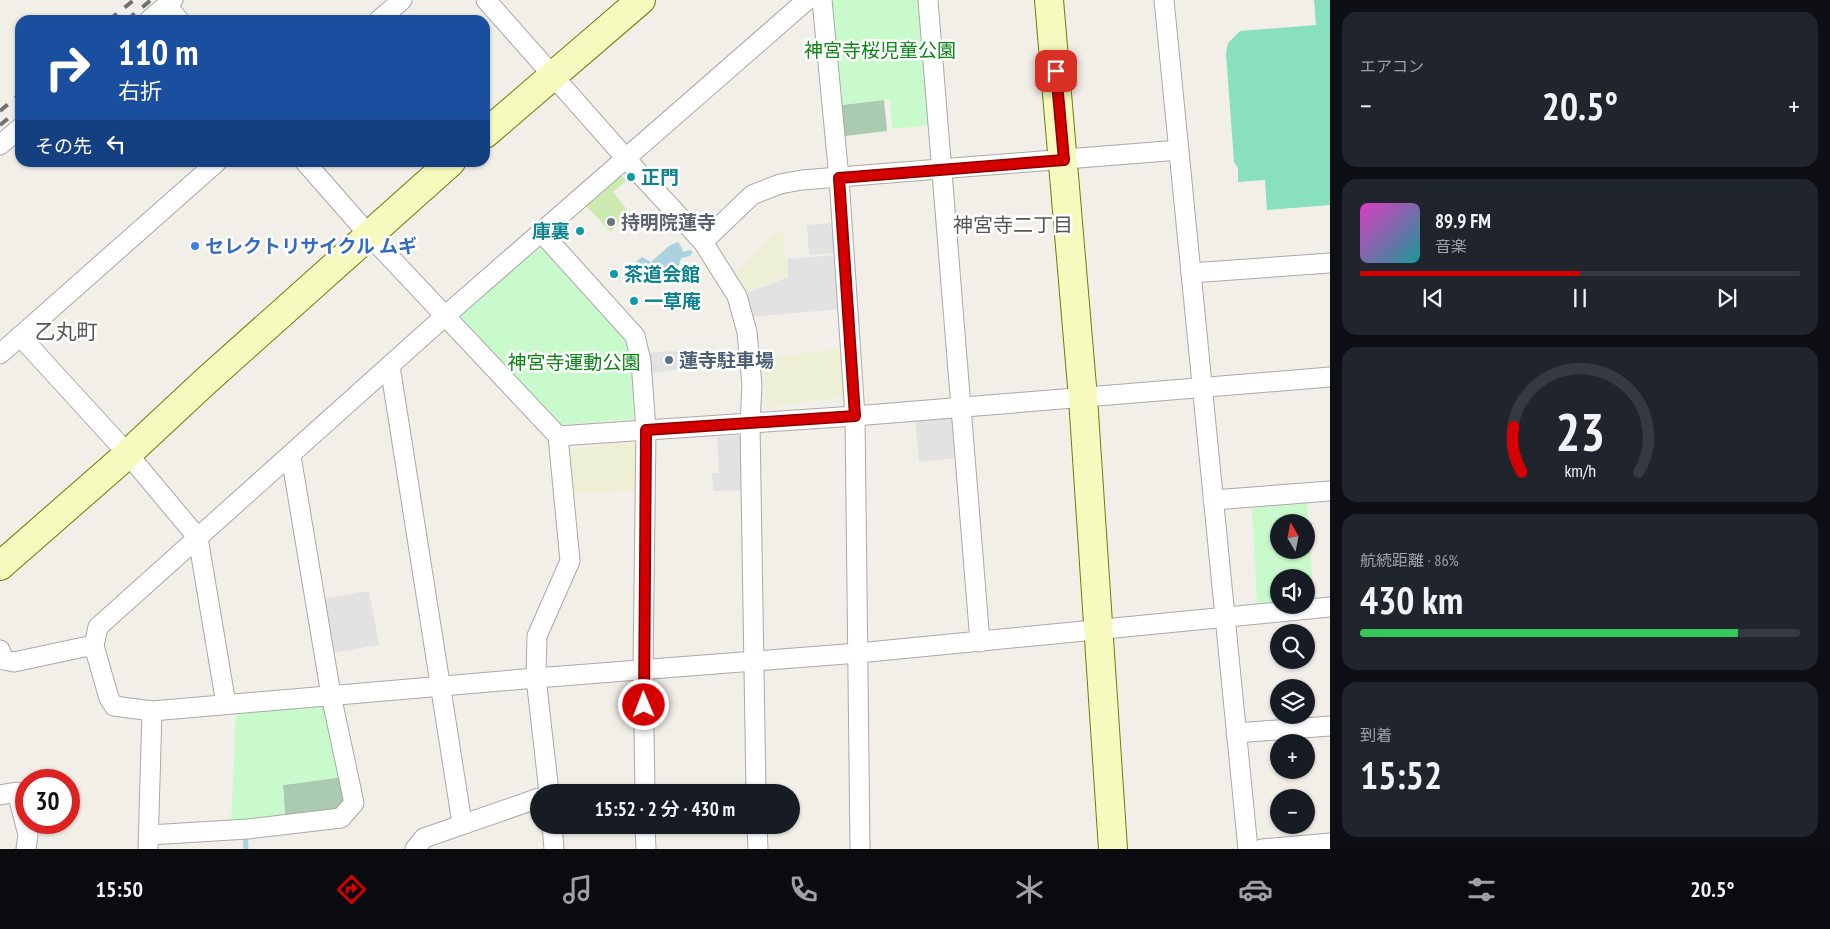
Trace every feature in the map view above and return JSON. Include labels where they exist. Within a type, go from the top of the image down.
[{"type":"street","points":[[385,15],[402,0]]},
{"type":"street","points":[[486,0],[625,158],[703,242],[737,296],[747,332],[752,385],[750,423],[756,784]]},
{"type":"street","points":[[490,130],[641,0]]},
{"type":"street","points":[[807,0],[445,316],[98,627],[94,646],[109,698],[114,706],[152,711],[858,653],[1330,607]]},
{"type":"street","points":[[822,0],[839,178],[855,416],[860,849]]},
{"type":"street","points":[[928,0],[980,642]]},
{"type":"street","points":[[1049,0],[1083,398],[1114,849]]},
{"type":"street","points":[[1164,0],[1248,849]]},
{"type":"street","points":[[155,15],[170,3],[176,15]]},
{"type":"street","points":[[0,145],[15,132]]},
{"type":"street","points":[[703,242],[752,195],[780,184],[1179,150]]},
{"type":"street","points":[[0,354],[211,167]]},
{"type":"street","points":[[309,167],[369,235],[558,436],[570,561],[537,636],[536,678],[548,784]]},
{"type":"street","points":[[0,566],[120,461],[445,167]]},
{"type":"street","points":[[541,232],[635,336],[640,361],[646,430],[643,670],[645,784]]},
{"type":"street","points":[[1191,273],[1330,262]]},
{"type":"street","points":[[20,336],[127,453],[198,538],[226,704]]},
{"type":"street","points":[[390,366],[462,823]]},
{"type":"street","points":[[558,436],[855,416],[1330,377]]},
{"type":"street","points":[[152,711],[148,842],[341,818],[354,803],[331,695],[291,456]]},
{"type":"street","points":[[1213,500],[1330,491]]},
{"type":"street","points":[[0,650],[4,660],[14,662],[94,646]]},
{"type":"street","points":[[1236,733],[1330,726]]},
{"type":"street","points":[[14,792],[28,835],[26,849]]},
{"type":"street","points":[[414,849],[424,838],[462,823],[530,801]]},
{"type":"street","points":[[553,834],[554,849]]},
{"type":"street","points":[[645,834],[646,849]]},
{"type":"street","points":[[757,834],[758,849]]},
{"type":"street","points":[[1262,849],[1330,843]]},
{"type":"green space","name":"神宮寺桜児童公園","points":[[828,0],[922,0],[931,125],[892,129],[890,99],[841,105]]},
{"type":"green space","points":[[1314,0],[1330,0],[1330,205],[1267,210],[1265,180],[1238,182],[1238,168],[1234,162],[1226,53],[1228,43],[1240,31],[1316,25]]},
{"type":"green space","points":[[884,100],[887,131],[845,136],[841,105]]},
{"type":"green space","points":[[621,175],[626,181],[613,192],[628,211],[611,232],[586,206]]},
{"type":"green space","points":[[783,227],[787,276],[745,292],[734,272]]},
{"type":"green space","name":"神宮寺運動公園","points":[[538,240],[625,331],[633,351],[633,419],[551,426],[451,311]]},
{"type":"green space","points":[[842,348],[848,396],[767,408],[763,359]]},
{"type":"green space","points":[[630,441],[636,446],[636,490],[572,494],[568,450]]},
{"type":"green space","points":[[1307,503],[1308,514],[1270,514],[1270,559],[1311,559],[1312,569],[1270,569],[1270,604],[1257,605],[1252,508]]},
{"type":"green space","points":[[313,700],[331,707],[343,777],[283,785],[285,817],[231,822],[236,708]]},
{"type":"green space","points":[[343,777],[347,801],[338,813],[285,817],[283,785]]},
{"type":"shaded area","points":[[832,223],[835,253],[809,255],[807,225]]},
{"type":"shaded area","points":[[836,255],[840,309],[751,317],[741,295],[788,277],[787,259]]},
{"type":"shaded area","name":"蓮寺駐車場","points":[[685,350],[689,368],[651,373],[648,353]]},
{"type":"shaded area","points":[[952,417],[956,422],[959,458],[919,462],[915,420]]},
{"type":"shaded area","points":[[737,435],[743,440],[743,491],[713,491],[712,473],[719,473],[717,437]]},
{"type":"shaded area","points":[[369,591],[379,645],[331,653],[322,599]]},
{"type":"water","points":[[678,242],[683,252],[690,250],[693,252],[690,256],[681,258],[679,265],[669,275],[652,272],[640,278],[632,265],[642,257],[651,262],[669,246]]},
{"type":"waterway","points":[[245,832],[246,849]]},
{"type":"railway","points":[[115,15],[134,0]]},
{"type":"railway","points":[[133,15],[151,0]]},
{"type":"railway","points":[[0,111],[15,98]]},
{"type":"railway","points":[[0,125],[15,113]]},
{"type":"place","name":"正門","points":[[631,177]]},
{"type":"place","name":"持明院蓮寺","points":[[611,222]]},
{"type":"place","name":"庫裏","points":[[580,231]]},
{"type":"place","name":"セレクトリサイクル ムギ","points":[[195,246]]},
{"type":"place","name":"茶道会館","points":[[614,274]]},
{"type":"place","name":"一草庵","points":[[634,301]]},
{"type":"place","name":"蓮寺駐車場","points":[[669,360]]},
{"type":"district","name":"神宮寺二丁目","points":[[1013,225]]},
{"type":"district","name":"乙丸町","points":[[66,331]]},
{"type":"route","points":[[644,705],[646,430],[855,416],[839,178],[1064,160],[1056,71]]}]
